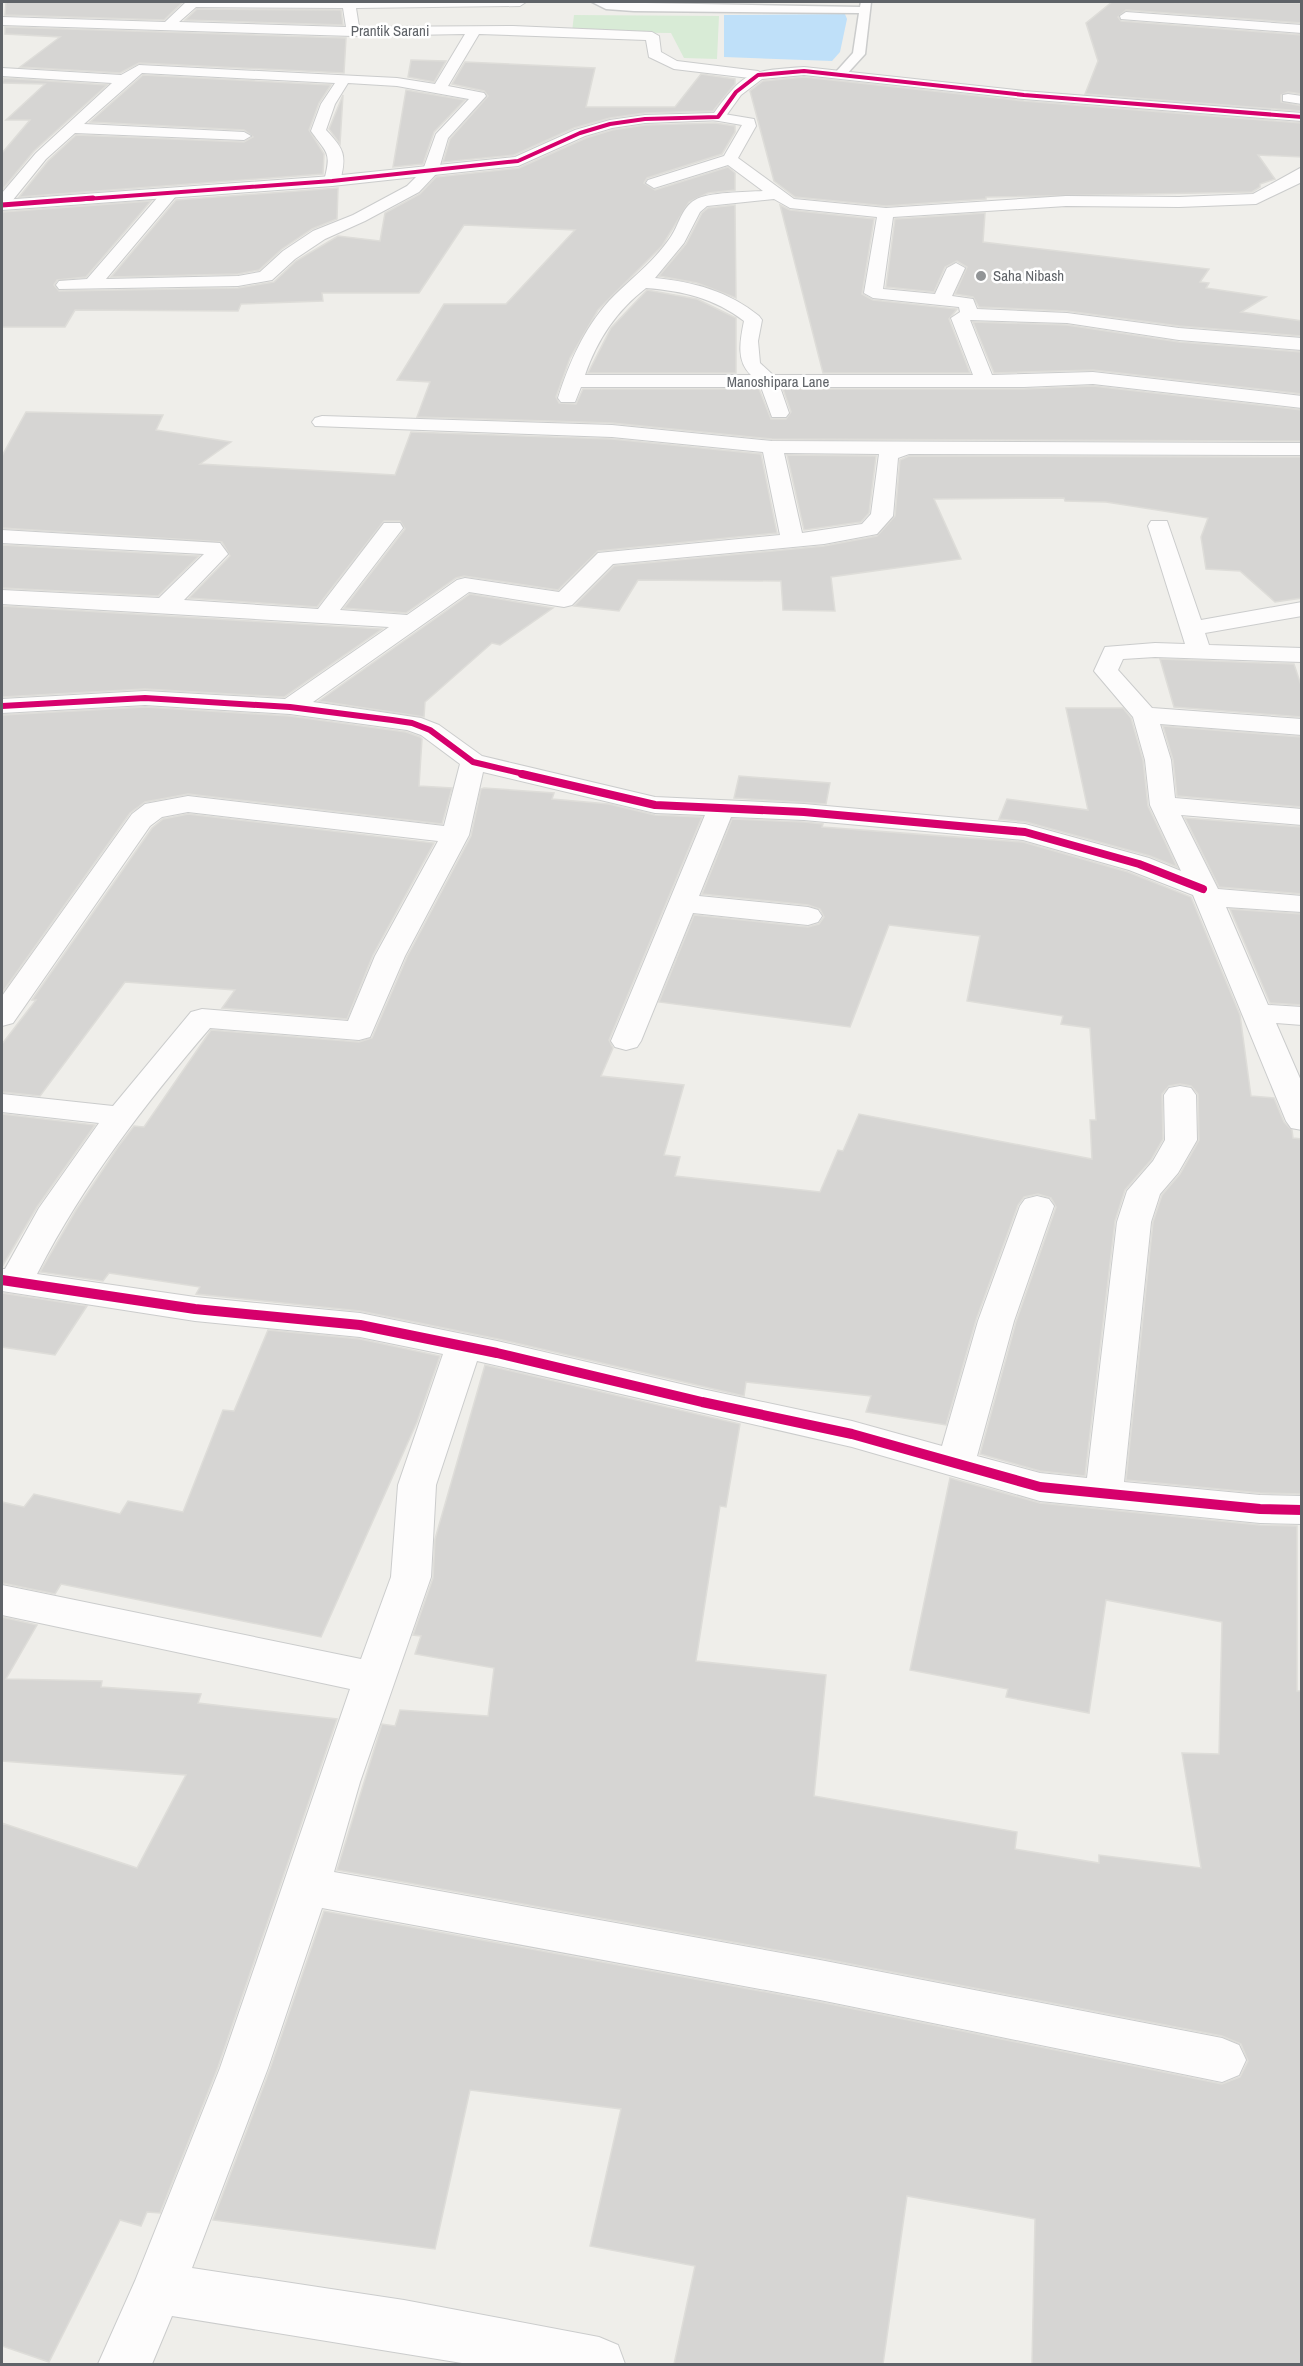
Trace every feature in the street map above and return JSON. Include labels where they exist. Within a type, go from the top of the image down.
[{"type":"street","points":[[168,26],[191,4],[196,3],[528,5],[540,32]]},
{"type":"street","points":[[255,29],[277,4]]},
{"type":"street","points":[[349,4],[353,32]]},
{"type":"street","points":[[1126,16],[1238,19],[1302,29]]},
{"type":"street","points":[[1233,38],[1238,19]]},
{"type":"street","name":"Prantik Sarani","points":[[2,21],[353,32],[474,31],[652,36],[654,54],[674,64],[758,75]]},
{"type":"street","points":[[440,88],[474,31]]},
{"type":"street","points":[[2,204],[28,169],[124,79],[139,69],[397,82],[479,96],[441,137],[430,172],[413,189],[319,235],[289,255],[266,276],[238,281],[65,285]]},
{"type":"street","points":[[718,117],[736,92],[758,75],[783,71],[842,73],[1024,95],[1302,117]]},
{"type":"street","points":[[2,72],[124,79]]},
{"type":"street","points":[[332,181],[336,166],[335,148],[318,131],[328,104],[344,79]]},
{"type":"street","points":[[2,204],[430,172],[518,161],[580,133],[610,124],[645,119],[718,117],[748,122],[749,126],[730,159],[654,183]]},
{"type":"street","points":[[72,128],[244,136]]},
{"type":"street","points":[[730,159],[790,203],[886,213],[1066,201],[1179,202],[1256,199],[1277,190],[1299,177],[1302,172]]},
{"type":"street","points":[[10,169],[28,169]]},
{"type":"street","points":[[1277,190],[1302,193]]},
{"type":"street","points":[[91,285],[170,193]]},
{"type":"street","points":[[642,282],[678,239],[693,209],[702,202],[777,194]]},
{"type":"street","points":[[886,213],[873,292],[967,303],[969,314]]},
{"type":"street","points":[[941,299],[956,268]]},
{"type":"street","points":[[642,282],[678,285],[708,291],[737,305],[753,320],[749,341],[751,365],[769,382],[780,413]]},
{"type":"street","name":"Manoshipara Lane","points":[[642,282],[623,295],[604,318],[585,348],[570,390],[769,382],[1092,378],[1302,402]]},
{"type":"street","points":[[984,381],[960,318],[969,314],[1067,318],[1179,334],[1302,344]]},
{"type":"street","points":[[322,422],[612,431],[772,447],[1302,449]]},
{"type":"street","points":[[772,447],[792,539]]},
{"type":"street","points":[[290,707],[465,585],[564,600],[606,558],[869,529],[882,516],[888,456],[902,449]]},
{"type":"street","points":[[1159,526],[1195,640]]},
{"type":"street","points":[[324,616],[392,528]]},
{"type":"street","points":[[2,536],[160,536],[212,548],[217,554],[165,605]]},
{"type":"street","points":[[2,597],[165,605],[411,622]]},
{"type":"street","points":[[1302,609],[1155,650],[1113,652],[1106,671],[1145,715],[1158,760],[1163,805],[1205,893],[1302,1121]]},
{"type":"street","points":[[1195,640],[1302,655]]},
{"type":"street","points":[[2,706],[145,698],[290,707],[412,723],[430,730],[474,762],[655,805],[804,812],[1025,832],[1139,864],[1205,893],[1302,904]]},
{"type":"street","points":[[1145,715],[1302,727]]},
{"type":"street","points":[[474,762],[455,835],[390,956],[359,1031],[202,1018],[138,1091],[61,1199],[8,1281],[195,1309],[360,1325],[464,1346],[852,1434],[1040,1487],[1260,1509],[1302,1510]]},
{"type":"street","points":[[2,1017],[141,820],[154,810],[188,804],[455,835]]},
{"type":"street","points":[[1163,805],[1302,817]]},
{"type":"street","points":[[626,1041],[721,808]]},
{"type":"street","points":[[682,903],[807,916]]},
{"type":"street","points":[[1256,1013],[1302,1016]]},
{"type":"street","points":[[1104,1494],[1134,1222],[1144,1191],[1166,1166],[1181,1140],[1180,1095]]},
{"type":"street","points":[[2,1103],[120,1116]]},
{"type":"street","points":[[956,1463],[996,1322],[1037,1206]]},
{"type":"street","points":[[125,2364],[158,2288],[244,2068],[307,1886],[338,1782],[411,1577],[417,1485],[464,1346]]},
{"type":"street","points":[[2,1600],[375,1678]]},
{"type":"street","points":[[307,1886],[820,1980],[1222,2060]]},
{"type":"street","points":[[158,2288],[404,2326],[599,2364]]},
{"type":"lane","points":[[597,2],[606,6],[634,8],[865,6],[860,54],[842,73]]},
{"type":"green space","points":[[574,15],[719,16],[717,59],[684,58],[671,33],[572,32]]},
{"type":"water","points":[[845,14],[847,19],[840,52],[832,61],[724,57],[724,15]]},
{"type":"building","points":[[6,2],[183,2],[164,20],[5,15]]},
{"type":"building","points":[[1112,2],[1302,3],[1302,23],[1126,10],[1118,17],[1121,21],[1302,35],[1302,94],[1288,92],[1281,95],[1281,102],[1302,106],[1302,111],[1085,94],[1098,61],[1086,23]]},
{"type":"building","points":[[197,9],[341,10],[343,25],[185,20]]},
{"type":"building","points":[[5,27],[346,38],[344,73],[139,63],[120,73],[20,67],[60,37],[5,34]]},
{"type":"building","points":[[411,60],[446,61],[434,82],[408,77]]},
{"type":"building","points":[[465,62],[595,68],[586,107],[675,107],[701,74],[735,79],[735,84],[713,111],[645,113],[610,118],[574,128],[514,155],[443,162],[450,139],[488,96],[484,91],[452,84]]},
{"type":"building","points":[[143,75],[331,85],[319,103],[309,130],[324,154],[323,174],[19,197],[48,161],[76,135],[244,142],[253,137],[244,130],[90,122]]},
{"type":"building","points":[[804,77],[1024,101],[1302,123],[1302,157],[1258,155],[1275,179],[1260,184],[1260,187],[1252,192],[986,197],[986,199],[886,206],[795,197],[774,181],[750,91],[763,81]]},
{"type":"building","points":[[4,78],[107,85],[34,151],[2,190],[2,153],[30,120],[6,120],[45,84],[2,83]]},
{"type":"building","points":[[406,90],[465,100],[434,132],[423,164],[393,167]]},
{"type":"building","points":[[343,95],[340,144],[329,129]]},
{"type":"building","points":[[715,123],[735,126],[735,132],[722,154],[647,178],[644,183],[655,190],[728,167],[735,173],[735,190],[708,193],[689,202],[662,246],[598,310],[570,358],[556,397],[559,403],[576,404],[583,389],[759,389],[771,419],[786,419],[791,412],[783,389],[1024,389],[1093,386],[1302,410],[1302,441],[772,439],[612,423],[417,417],[430,382],[397,380],[444,304],[506,304],[575,230],[464,225],[419,293],[322,293],[323,301],[241,304],[238,311],[75,310],[65,327],[2,327],[2,212],[151,201],[86,277],[57,280],[54,285],[59,291],[238,288],[274,282],[296,261],[338,236],[380,241],[385,213],[420,194],[436,177],[519,168],[586,138],[612,130],[645,125]]},
{"type":"building","points":[[338,188],[337,219],[312,229],[282,249],[259,270],[238,274],[111,277],[176,200]]},
{"type":"building","points":[[735,205],[736,298],[697,283],[659,276],[686,244],[702,213],[708,208]]},
{"type":"building","points":[[780,205],[790,210],[874,219],[862,294],[873,300],[957,309],[949,319],[970,373],[823,373]]},
{"type":"building","points":[[985,213],[983,242],[1209,269],[1200,282],[1209,283],[1206,288],[1266,297],[1241,312],[1302,321],[1302,336],[1179,326],[1067,311],[979,307],[973,297],[955,294],[967,267],[957,261],[945,267],[934,292],[886,287],[895,219]]},
{"type":"building","points":[[647,290],[697,299],[736,318],[736,373],[588,373],[611,328]]},
{"type":"building","points":[[973,322],[1067,325],[1179,342],[1302,352],[1302,394],[1093,370],[994,373]]},
{"type":"building","points":[[26,412],[163,415],[156,430],[231,442],[200,464],[395,475],[411,432],[612,439],[761,454],[777,533],[598,551],[558,590],[464,576],[456,578],[406,613],[344,608],[405,529],[400,521],[384,521],[317,607],[189,598],[230,556],[222,542],[2,528],[2,456]]},
{"type":"building","points":[[787,455],[876,456],[869,513],[861,522],[804,530]]},
{"type":"building","points":[[909,456],[1302,457],[1302,598],[1275,602],[1240,571],[1206,569],[1201,537],[1208,518],[1106,502],[1065,501],[1064,498],[934,499],[961,559],[831,577],[835,611],[783,610],[781,581],[638,580],[619,611],[574,606],[614,566],[824,546],[877,536],[895,516],[900,460]]},
{"type":"building","points":[[2,545],[199,556],[158,596],[2,588]]},
{"type":"building","points":[[470,594],[553,608],[500,645],[492,643],[425,702],[424,717],[319,701]]},
{"type":"building","points":[[2,606],[382,629],[284,697],[145,689],[2,697]]},
{"type":"building","points":[[1160,659],[1294,664],[1302,688],[1302,717],[1174,707]]},
{"type":"building","points":[[145,707],[290,716],[406,732],[420,737],[422,739],[419,786],[452,788],[442,824],[188,794],[145,802],[130,813],[2,993],[2,715]]},
{"type":"building","points":[[1066,708],[1123,708],[1131,718],[1143,760],[1148,806],[1177,867],[1150,856],[1026,822],[999,819],[1007,799],[1088,810]]},
{"type":"building","points":[[1163,726],[1302,737],[1302,807],[1177,796],[1173,760]]},
{"type":"building","points":[[739,776],[830,783],[826,804],[734,798]]},
{"type":"building","points":[[481,789],[554,793],[552,799],[609,804],[655,815],[702,817],[609,1040],[613,1048],[601,1076],[684,1085],[664,1155],[680,1157],[675,1176],[820,1192],[838,1150],[843,1151],[859,1114],[1092,1159],[1090,1120],[1096,1120],[1090,1028],[1061,1024],[1063,1016],[967,1001],[980,936],[889,925],[850,1027],[659,1002],[694,915],[808,927],[819,924],[824,917],[820,909],[808,905],[702,894],[732,819],[804,822],[823,824],[822,827],[1023,842],[1128,872],[1191,897],[1240,1015],[1251,1096],[1274,1098],[1284,1122],[1292,1130],[1293,1138],[1302,1139],[1302,1494],[1260,1493],[1126,1480],[1153,1222],[1162,1195],[1180,1174],[1199,1140],[1198,1094],[1191,1086],[1180,1084],[1169,1086],[1162,1094],[1163,1139],[1151,1160],[1125,1190],[1115,1221],[1085,1476],[1040,1471],[980,1454],[1016,1322],[1056,1207],[1051,1198],[1038,1194],[1024,1197],[1018,1205],[976,1320],[946,1425],[866,1412],[871,1396],[746,1382],[744,1396],[498,1339],[360,1311],[196,1294],[200,1287],[109,1273],[103,1281],[40,1272],[76,1210],[118,1147],[134,1126],[144,1127],[211,1030],[359,1042],[372,1038],[407,957],[471,836]]},
{"type":"building","points":[[188,814],[434,843],[373,955],[347,1019],[222,1008],[235,990],[125,982],[40,1096],[2,1092],[2,1044],[36,1000],[32,1000],[152,828],[163,819]]},
{"type":"building","points":[[1185,818],[1302,827],[1302,894],[1219,887]]},
{"type":"building","points":[[1230,909],[1302,914],[1302,1005],[1270,1003]]},
{"type":"building","points":[[2,1114],[95,1125],[37,1207],[2,1267]]},
{"type":"building","points":[[2,1293],[87,1306],[55,1355],[2,1347]]},
{"type":"building","points":[[268,1330],[360,1339],[440,1356],[417,1422],[321,1637],[61,1584],[55,1594],[2,1583],[2,1502],[24,1507],[34,1494],[120,1514],[128,1501],[183,1512],[223,1410],[234,1411]]},
{"type":"building","points":[[485,1365],[740,1424],[726,1507],[720,1506],[696,1661],[826,1675],[814,1796],[1017,1832],[1015,1849],[1099,1863],[1099,1855],[1201,1868],[1182,1753],[1219,1754],[1222,1622],[1106,1600],[1089,1713],[1006,1697],[1008,1689],[910,1670],[950,1478],[1040,1503],[1260,1525],[1297,1526],[1297,1691],[1302,1691],[1302,2364],[1032,2364],[1035,2219],[907,2196],[883,2364],[674,2364],[695,2266],[590,2246],[621,2109],[470,2090],[435,2249],[213,2220],[270,2069],[324,1911],[820,2002],[1222,2084],[1240,2077],[1248,2061],[1241,2044],[1222,2036],[820,1958],[337,1870],[382,1724],[395,1726],[400,1710],[488,1716],[494,1668],[415,1654],[421,1636],[413,1635],[433,1578],[435,1539]]},
{"type":"building","points":[[2,1617],[37,1625],[6,1679],[102,1681],[101,1687],[201,1694],[198,1703],[337,1719],[218,2067],[160,2213],[147,2212],[141,2226],[120,2220],[49,2362],[2,2346],[2,1823],[137,1868],[186,1775],[2,1761]]},
{"type":"cycle path","points":[[2,205],[332,181],[518,161],[580,133],[610,124],[645,119],[718,117],[736,92],[758,75],[804,71],[841,73],[1024,95],[1302,117]]},
{"type":"cycle path","points":[[2,706],[145,698],[290,707],[412,723],[430,730],[473,762],[655,805],[804,812],[1025,832],[1139,864],[1203,889]]},
{"type":"cycle path","points":[[2,1280],[195,1309],[360,1325],[497,1353],[702,1402],[852,1434],[1040,1487],[1260,1509],[1302,1510]]},
{"type":"place","name":"Saha Nibash","points":[[981,276]]}]
